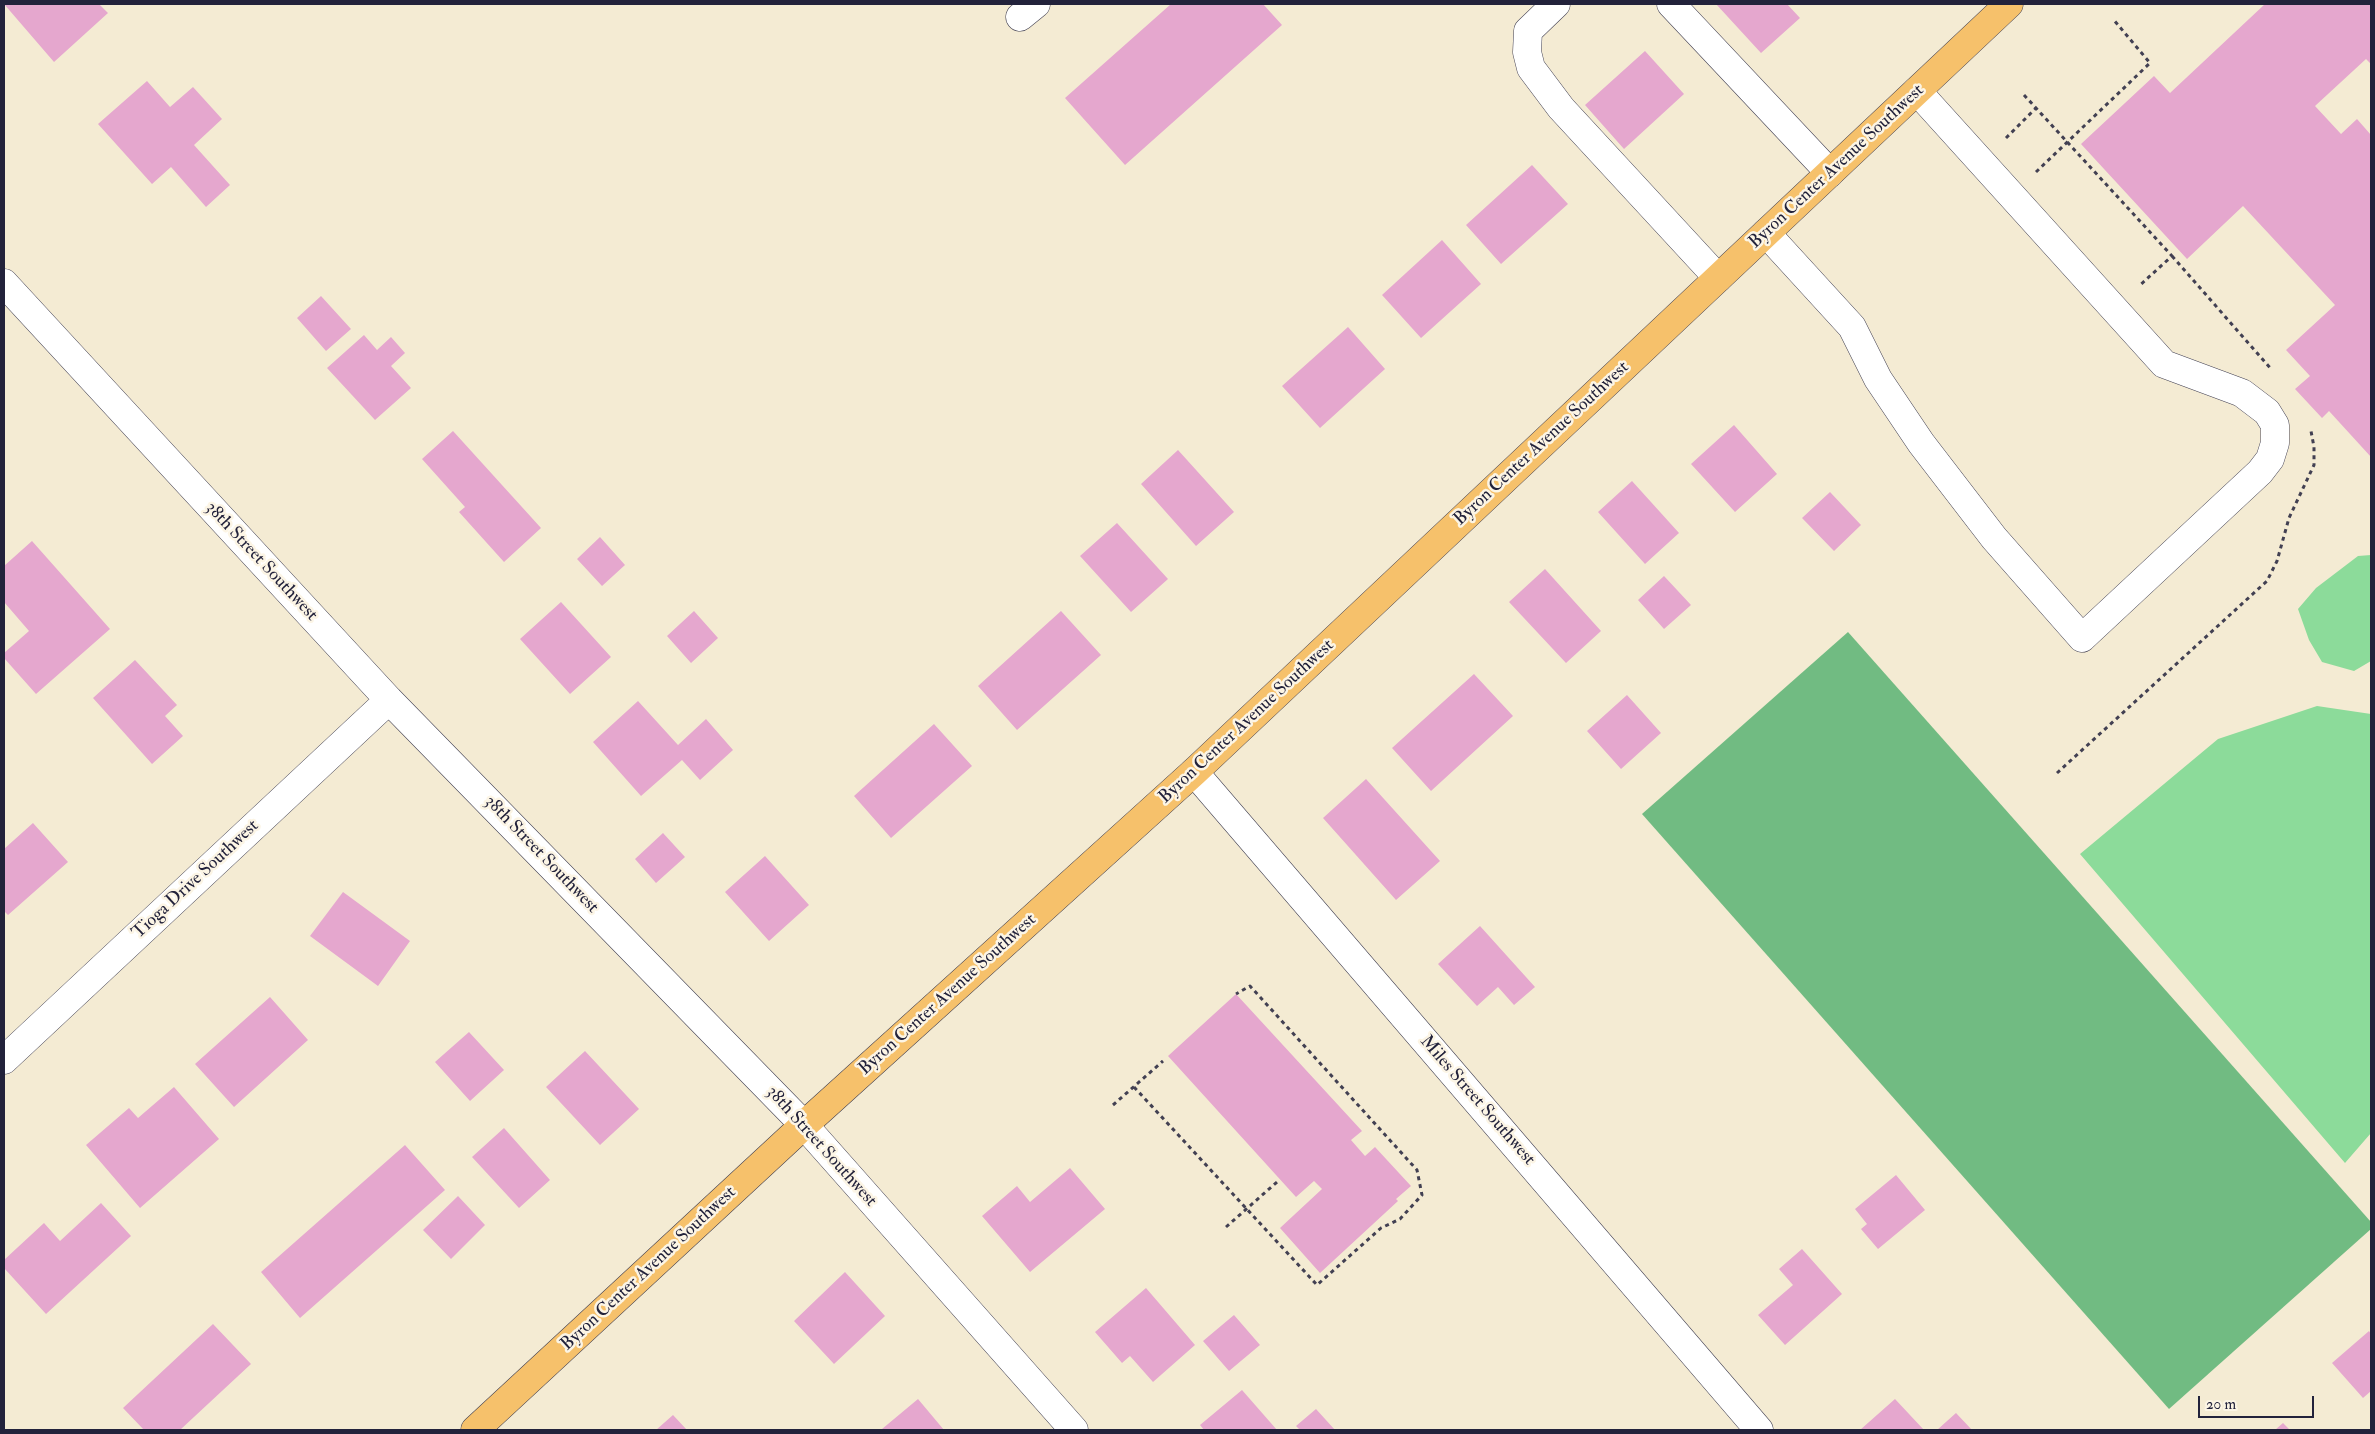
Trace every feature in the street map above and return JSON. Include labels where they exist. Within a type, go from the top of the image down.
[{"type":"main road","name":"Byron Center Avenue Southwest","points":[[475,1430],[804,1125],[1194,772],[2009,4]]},
{"type":"street","points":[[1556,4],[1528,31],[1527,52],[1530,68],[1561,108],[1718,278]]},
{"type":"street","points":[[1671,4],[1830,173]]},
{"type":"street","points":[[1766,233],[1852,327],[1878,379],[1921,443],[1994,538],[2082,638],[2260,472],[2270,458],[2275,443],[2275,425],[2267,412],[2242,393],[2164,364],[1917,91]]},
{"type":"street","name":"38th Street Southwest","points":[[4,283],[389,700],[804,1125],[1074,1430]]},
{"type":"street","name":"Tioga Drive Southwest","points":[[4,1060],[389,700]]},
{"type":"street","name":"Miles Street Southwest","points":[[1194,772],[1759,1430]]},
{"type":"path","points":[[2012,195],[2150,63],[2113,19]]},
{"type":"path","points":[[2024,95],[2172,256],[2278,376]]},
{"type":"path","points":[[2002,142],[2036,108]]},
{"type":"path","points":[[2142,292],[2137,288],[2172,256]]},
{"type":"path","points":[[2265,368],[2272,370]]},
{"type":"path","points":[[2058,774],[2268,581],[2278,561],[2290,518],[2314,465],[2314,447],[2311,430]]},
{"type":"path","points":[[1134,1087],[1317,1285],[1381,1228],[1400,1219],[1422,1195],[1417,1170],[1250,986],[1236,994]]},
{"type":"path","points":[[1113,1105],[1163,1061]]},
{"type":"path","points":[[1226,1227],[1277,1182]]},
{"type":"green space","points":[[2371,555],[2371,661],[2354,671],[2322,662],[2309,640],[2298,609],[2316,588],[2358,556]]},
{"type":"green space","points":[[1848,632],[2371,1222],[2371,1229],[2169,1409],[1642,814]]},
{"type":"green space","points":[[2317,706],[2371,714],[2371,1133],[2345,1163],[2080,854],[2218,739]]},
{"type":"building","points":[[4,4],[99,4],[108,13],[54,62]]},
{"type":"building","points":[[1171,4],[1263,4],[1282,25],[1125,165],[1065,98]]},
{"type":"building","points":[[1716,4],[1787,4],[1800,18],[1761,53]]},
{"type":"building","points":[[2265,4],[2371,4],[2371,64],[2366,59],[2315,106],[2341,134],[2357,119],[2371,135],[2371,457],[2329,411],[2322,418],[2295,389],[2310,376],[2286,350],[2335,305],[2243,206],[2187,259],[2081,144],[2154,76],[2170,93]]},
{"type":"building","points":[[1645,51],[1684,94],[1624,149],[1585,105]]},
{"type":"building","points":[[147,81],[170,107],[193,87],[222,119],[194,145],[230,185],[206,207],[171,167],[152,184],[98,124]]},
{"type":"building","points":[[1532,165],[1568,204],[1501,264],[1466,225]]},
{"type":"building","points":[[1442,240],[1481,284],[1421,338],[1382,295]]},
{"type":"building","points":[[321,296],[351,329],[326,351],[297,318]]},
{"type":"building","points":[[1348,327],[1385,369],[1320,428],[1282,386]]},
{"type":"building","points":[[364,335],[377,350],[391,337],[405,353],[391,366],[411,388],[375,420],[327,368]]},
{"type":"building","points":[[1734,425],[1777,474],[1735,512],[1691,464]]},
{"type":"building","points":[[453,431],[541,528],[504,562],[459,512],[465,507],[422,459]]},
{"type":"building","points":[[1178,450],[1234,512],[1196,546],[1141,484]]},
{"type":"building","points":[[1632,481],[1679,533],[1645,564],[1598,512]]},
{"type":"building","points":[[1830,492],[1861,525],[1834,551],[1802,518]]},
{"type":"building","points":[[1117,523],[1168,579],[1131,612],[1080,556]]},
{"type":"building","points":[[600,537],[625,565],[602,586],[577,559]]},
{"type":"building","points":[[32,541],[110,629],[36,694],[4,658],[4,653],[29,631],[4,602],[4,566]]},
{"type":"building","points":[[1545,569],[1601,631],[1566,663],[1509,602]]},
{"type":"building","points":[[1664,576],[1691,605],[1664,629],[1638,600]]},
{"type":"building","points":[[561,602],[611,657],[570,694],[520,639]]},
{"type":"building","points":[[694,611],[718,638],[691,663],[667,636]]},
{"type":"building","points":[[1061,611],[1101,655],[1017,730],[978,686]]},
{"type":"building","points":[[135,660],[177,705],[165,716],[183,736],[152,764],[93,698]]},
{"type":"building","points":[[1474,674],[1513,716],[1431,791],[1392,748]]},
{"type":"building","points":[[1627,695],[1661,733],[1621,769],[1587,731]]},
{"type":"building","points":[[638,701],[678,745],[706,719],[733,750],[700,780],[682,760],[641,796],[593,742]]},
{"type":"building","points":[[934,724],[972,766],[891,838],[854,796]]},
{"type":"building","points":[[1366,779],[1440,861],[1396,900],[1323,818]]},
{"type":"building","points":[[33,823],[68,862],[8,915],[4,911],[4,849]]},
{"type":"building","points":[[663,833],[685,857],[656,883],[635,859]]},
{"type":"building","points":[[765,856],[809,905],[769,941],[725,892]]},
{"type":"building","points":[[343,892],[410,941],[378,986],[310,936]]},
{"type":"building","points":[[1480,926],[1535,987],[1514,1005],[1498,987],[1477,1006],[1438,964]]},
{"type":"building","points":[[1236,994],[1362,1131],[1351,1140],[1365,1156],[1375,1147],[1411,1186],[1396,1199],[1398,1201],[1320,1273],[1280,1228],[1322,1189],[1314,1181],[1296,1197],[1168,1056]]},
{"type":"building","points":[[270,997],[308,1040],[234,1107],[195,1064]]},
{"type":"building","points":[[469,1032],[504,1070],[470,1101],[435,1062]]},
{"type":"building","points":[[585,1051],[639,1109],[600,1145],[546,1087]]},
{"type":"building","points":[[174,1087],[219,1139],[140,1208],[86,1145],[129,1108],[138,1118]]},
{"type":"building","points":[[504,1128],[550,1180],[519,1208],[472,1157]]},
{"type":"building","points":[[405,1145],[445,1190],[300,1318],[261,1272]]},
{"type":"building","points":[[1070,1168],[1105,1209],[1030,1272],[982,1216],[1017,1186],[1030,1202]]},
{"type":"building","points":[[1896,1175],[1925,1210],[1878,1249],[1861,1229],[1867,1224],[1855,1209]]},
{"type":"building","points":[[458,1196],[485,1225],[451,1259],[423,1230]]},
{"type":"building","points":[[101,1203],[131,1236],[46,1314],[4,1268],[4,1260],[44,1223],[60,1241]]},
{"type":"building","points":[[1802,1249],[1842,1294],[1785,1345],[1758,1315],[1793,1285],[1779,1269]]},
{"type":"building","points":[[845,1272],[885,1316],[834,1364],[794,1321]]},
{"type":"building","points":[[1146,1288],[1195,1345],[1153,1382],[1130,1356],[1122,1363],[1095,1332]]},
{"type":"building","points":[[1234,1315],[1260,1345],[1229,1371],[1203,1341]]},
{"type":"building","points":[[213,1324],[251,1364],[180,1430],[144,1430],[123,1408]]},
{"type":"building","points":[[2369,1331],[2371,1334],[2371,1391],[2363,1398],[2332,1363]]},
{"type":"building","points":[[1242,1390],[1277,1430],[1204,1430],[1200,1425]]},
{"type":"building","points":[[918,1399],[944,1430],[882,1429]]},
{"type":"building","points":[[1895,1399],[1924,1430],[1860,1430]]},
{"type":"building","points":[[1316,1409],[1335,1430],[1300,1430],[1296,1426]]},
{"type":"building","points":[[1956,1413],[1972,1430],[1937,1430]]},
{"type":"building","points":[[673,1415],[687,1430],[656,1430]]},
{"type":"building","points":[[2283,1423],[2290,1430],[2275,1430]]}]
